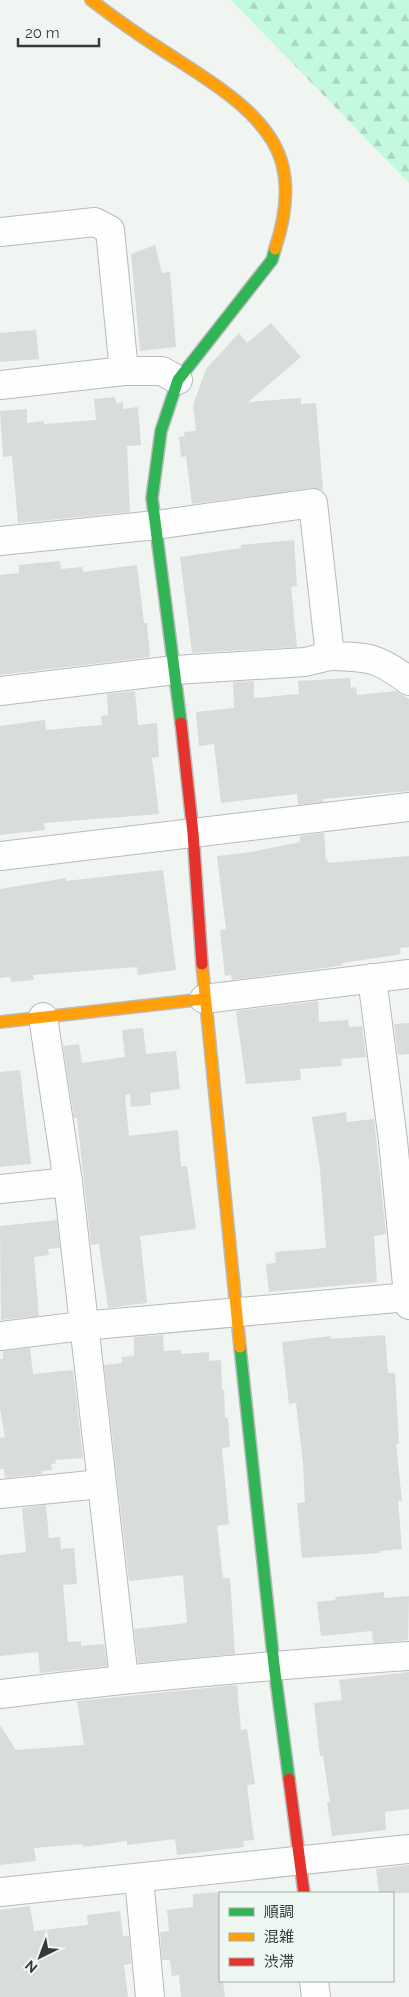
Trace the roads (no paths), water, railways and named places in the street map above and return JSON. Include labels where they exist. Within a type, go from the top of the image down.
[{"type":"street","points":[[91,0],[124,26],[218,87],[268,132],[281,160],[285,188],[284,223],[272,260],[178,380],[161,431],[152,498],[175,670],[193,833],[204,999],[274,1665],[304,1892]]},
{"type":"street","points":[[0,232],[95,222],[110,230],[124,371]]},
{"type":"street","points":[[0,384],[124,371],[162,371],[178,380]]},
{"type":"street","points":[[0,541],[156,525],[313,503],[330,656]]},
{"type":"street","points":[[0,690],[175,670],[305,662],[330,656],[366,657],[378,660],[409,681]]},
{"type":"street","points":[[0,856],[409,807]]},
{"type":"street","points":[[0,1022],[409,974]]},
{"type":"street","points":[[0,1336],[82,1326],[236,1312],[409,1300],[401,1140],[372,978]]},
{"type":"street","points":[[43,1017],[68,1182],[82,1326],[124,1678]]},
{"type":"street","points":[[0,1189],[68,1182]]},
{"type":"street","points":[[0,1494],[101,1484]]},
{"type":"street","points":[[0,1694],[124,1678],[409,1656]]},
{"type":"street","points":[[0,1892],[409,1849]]},
{"type":"street","points":[[139,1878],[150,1997]]},
{"type":"street","points":[[314,1982],[316,1997]]}]
